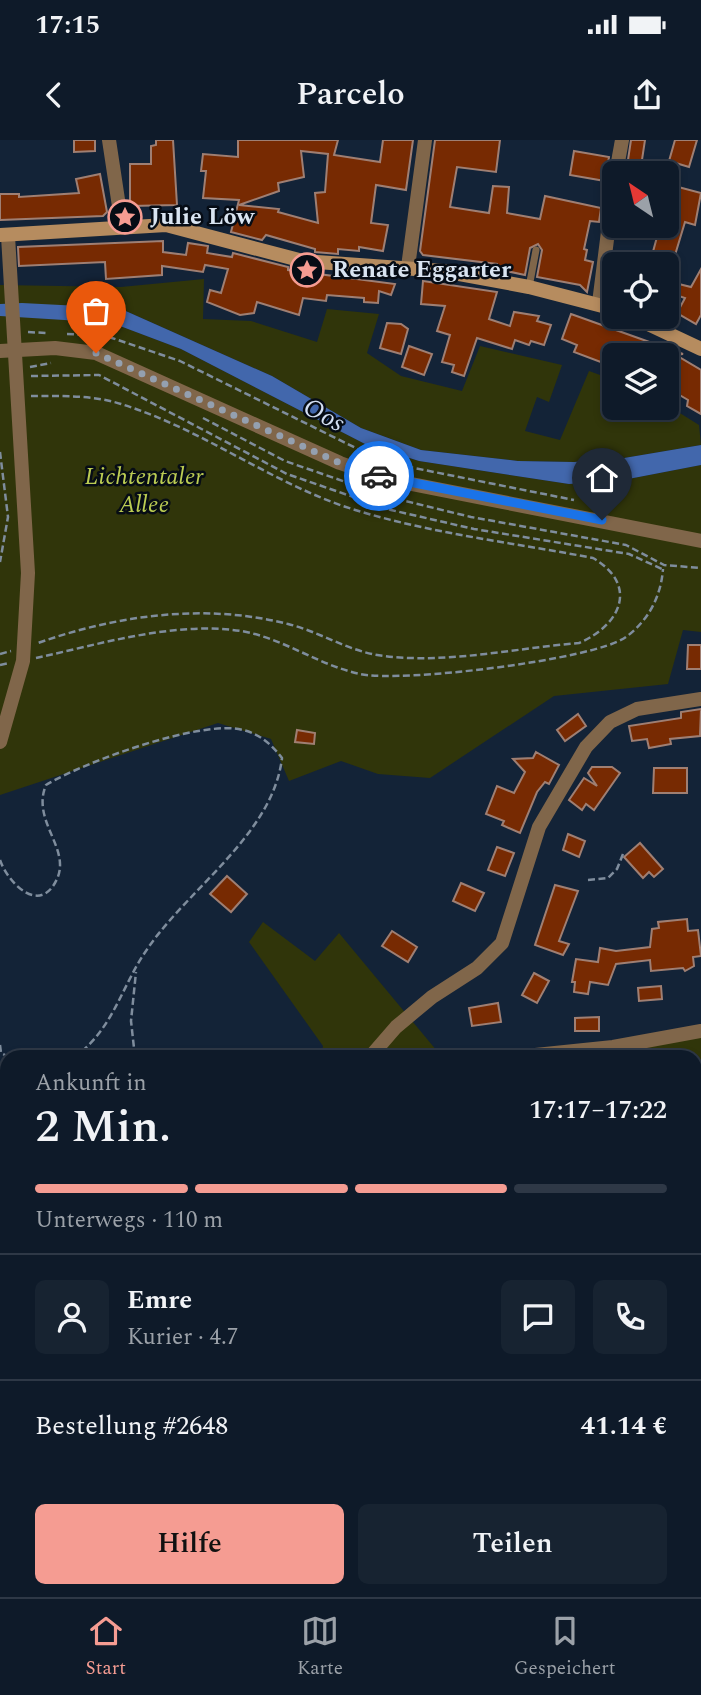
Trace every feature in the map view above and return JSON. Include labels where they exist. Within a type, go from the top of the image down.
[{"type":"main road","points":[[4,235],[166,225],[191,229],[250,249],[303,261],[408,267],[529,287],[602,304]]},
{"type":"main road","points":[[661,329],[700,346]]},
{"type":"street","points":[[109,140],[122,226]]},
{"type":"street","points":[[408,267],[425,140]]},
{"type":"street","points":[[618,161],[622,140]]},
{"type":"street","points":[[0,742],[24,654],[28,573],[16,396],[7,350],[14,325],[4,235]]},
{"type":"street","points":[[599,303],[607,238]]},
{"type":"street","points":[[7,350],[55,348],[96,353],[340,463],[386,478],[701,541]]},
{"type":"street","points":[[0,695],[15,693]]},
{"type":"street","points":[[376,1050],[396,1027],[432,997],[477,968],[502,943],[538,827],[586,747],[610,722],[637,709],[701,699]]},
{"type":"street","points":[[584,1050],[701,1031]]},
{"type":"lane","points":[[529,287],[536,250]]},
{"type":"path","points":[[14,325],[53,333]]},
{"type":"path","points":[[66,334],[106,336],[180,361],[384,462],[586,503]]},
{"type":"path","points":[[0,665],[103,622],[196,613],[228,614],[292,625],[363,653],[406,658],[457,656],[579,643],[596,636],[614,618],[620,603],[620,589],[613,574],[593,558],[443,530],[342,505],[119,403],[90,398],[16,396]]},
{"type":"path","points":[[0,452],[8,517],[0,562]]},
{"type":"path","points":[[0,654],[24,654],[199,629],[241,631],[273,640],[324,665],[363,675],[425,674],[568,656],[625,638],[644,621],[661,590],[663,569]]},
{"type":"path","points":[[0,860],[9,880],[22,892],[37,896],[50,890],[58,877],[60,864],[41,808],[41,798],[46,785],[90,762],[178,735],[226,729],[243,729],[261,737],[282,758],[279,783],[232,853],[175,914],[147,949],[105,1027],[84,1050]]},
{"type":"path","points":[[588,880],[608,878],[617,869],[623,854]]},
{"type":"path","points":[[133,1050],[131,1021],[136,969]]},
{"type":"green space","points":[[204,279],[203,319],[251,321],[317,342],[327,309],[379,314],[367,353],[401,376],[462,391],[480,346],[562,365],[549,402],[537,397],[525,431],[560,440],[589,371],[602,376],[602,420],[679,420],[679,412],[699,425],[701,445],[624,458],[574,462],[518,461],[421,450],[361,428],[272,376],[119,308],[0,304],[0,285],[121,287]]},
{"type":"green space","name":"Lichtentaler Allee","points":[[22,315],[112,323],[181,349],[365,444],[419,461],[569,484],[618,481],[701,465],[701,632],[683,630],[668,684],[554,696],[430,778],[378,774],[341,761],[289,781],[271,739],[218,723],[0,795],[0,316]]},
{"type":"green space","points":[[263,922],[315,961],[339,933],[436,1050],[322,1050],[323,1046],[249,942]]},
{"type":"green space","points":[[701,1031],[701,1050],[566,1050]]},
{"type":"water","name":"Oos","points":[[0,304],[119,308],[272,376],[361,428],[421,450],[518,461],[574,462],[624,458],[701,445],[701,465],[618,481],[569,484],[419,461],[365,444],[181,349],[112,323],[0,316]]},
{"type":"building","points":[[74,140],[95,140],[95,151],[74,152]]},
{"type":"building","points":[[156,140],[173,140],[177,205],[130,206],[130,164],[151,164],[151,146],[156,145]]},
{"type":"building","points":[[238,140],[338,140],[334,155],[380,162],[383,140],[413,140],[406,190],[376,185],[371,223],[388,225],[383,251],[359,247],[359,251],[338,249],[338,254],[315,252],[315,249],[266,235],[262,240],[231,232],[239,200],[203,198],[206,171],[201,171],[203,154],[238,157]],"holes":[[[301,151],[328,154],[325,192],[315,193],[318,223],[278,212],[279,209],[239,205],[279,191],[278,183],[304,177]]]},
{"type":"building","points":[[435,140],[500,140],[496,172],[457,167],[450,207],[489,213],[493,186],[509,187],[507,213],[540,219],[545,196],[601,208],[599,222],[590,221],[584,249],[587,250],[585,260],[593,262],[587,292],[580,285],[537,277],[542,250],[538,244],[530,248],[525,275],[497,269],[497,264],[423,255],[420,251]]},
{"type":"building","points":[[631,140],[645,140],[642,161],[628,161]]},
{"type":"building","points":[[675,140],[697,140],[689,167],[679,164],[679,161],[669,161]]},
{"type":"building","points":[[574,151],[609,157],[608,161],[602,161],[602,180],[570,175]]},
{"type":"building","points":[[100,174],[107,212],[103,216],[0,220],[0,194],[19,194],[19,197],[79,193],[76,179]]},
{"type":"building","points":[[679,187],[701,193],[695,225],[685,222],[676,252],[653,252],[657,238],[679,238]]},
{"type":"building","points":[[163,241],[163,252],[186,255],[188,243],[208,246],[207,253],[232,257],[233,253],[288,267],[288,270],[395,284],[391,295],[379,291],[378,303],[364,302],[364,298],[327,295],[326,301],[303,298],[299,315],[257,302],[254,313],[240,315],[207,302],[210,290],[221,293],[228,269],[205,265],[203,272],[162,266],[162,275],[106,279],[105,262],[19,266],[18,247]]},
{"type":"building","points":[[701,269],[701,315],[696,324],[679,314],[685,298],[679,296],[679,284],[691,287]]},
{"type":"building","points":[[423,281],[497,292],[489,319],[510,326],[514,312],[539,316],[537,321],[551,325],[544,345],[531,341],[529,345],[515,340],[512,349],[477,338],[464,376],[452,372],[454,365],[442,362],[450,335],[437,331],[445,306],[421,304]]},
{"type":"building","points":[[571,314],[602,325],[602,329],[613,329],[652,343],[602,343],[602,362],[574,352],[577,345],[562,339]]},
{"type":"building","points":[[387,323],[401,324],[408,329],[401,354],[380,348]]},
{"type":"building","points":[[409,346],[432,354],[424,375],[402,367]]},
{"type":"building","points":[[679,357],[701,370],[701,414],[687,406],[688,400],[679,395]]},
{"type":"building","points":[[688,645],[701,645],[701,669],[687,669]]},
{"type":"building","points":[[701,709],[700,736],[670,739],[671,744],[649,748],[647,739],[632,741],[629,726],[681,718],[681,712]]},
{"type":"building","points":[[578,714],[586,726],[565,741],[557,730]]},
{"type":"building","points":[[297,730],[315,733],[314,744],[295,742]]},
{"type":"building","points":[[536,752],[559,765],[549,784],[545,782],[537,792],[520,833],[502,825],[504,821],[486,814],[497,786],[514,793],[525,772],[513,759],[533,758]]},
{"type":"building","points":[[592,767],[612,767],[620,773],[594,810],[586,804],[582,810],[569,800],[584,778],[597,786],[588,773]]},
{"type":"building","points":[[654,768],[687,768],[687,793],[653,793]]},
{"type":"building","points":[[568,834],[585,841],[579,857],[563,850]]},
{"type":"building","points":[[640,843],[663,869],[654,877],[649,872],[643,878],[624,857]]},
{"type":"building","points":[[497,847],[514,853],[505,876],[488,870]]},
{"type":"building","points":[[227,876],[247,894],[231,912],[210,894]]},
{"type":"building","points":[[461,883],[484,893],[475,911],[453,901]]},
{"type":"building","points":[[555,885],[578,891],[559,941],[569,944],[563,955],[535,945]]},
{"type":"building","points":[[687,919],[688,931],[698,930],[701,956],[693,957],[694,966],[685,971],[683,968],[651,971],[650,960],[616,964],[608,985],[590,982],[588,994],[574,992],[575,982],[572,982],[576,959],[598,962],[600,948],[616,951],[650,947],[652,929],[659,928],[658,922]]},
{"type":"building","points":[[392,931],[417,947],[408,962],[382,946]]},
{"type":"building","points":[[534,973],[549,981],[537,1003],[522,995]]},
{"type":"building","points":[[661,986],[662,999],[639,1001],[638,988]]},
{"type":"building","points":[[498,1003],[501,1022],[472,1026],[469,1008]]},
{"type":"building","points":[[599,1017],[599,1031],[575,1031],[575,1018]]},
{"type":"way so far","points":[[96,353],[340,463],[379,476]]},
{"type":"place","name":"Julie Löw","points":[[125,217]]},
{"type":"place","name":"Renate Eggarter","points":[[307,270]]},
{"type":"route","points":[[379,476],[602,520]]}]
